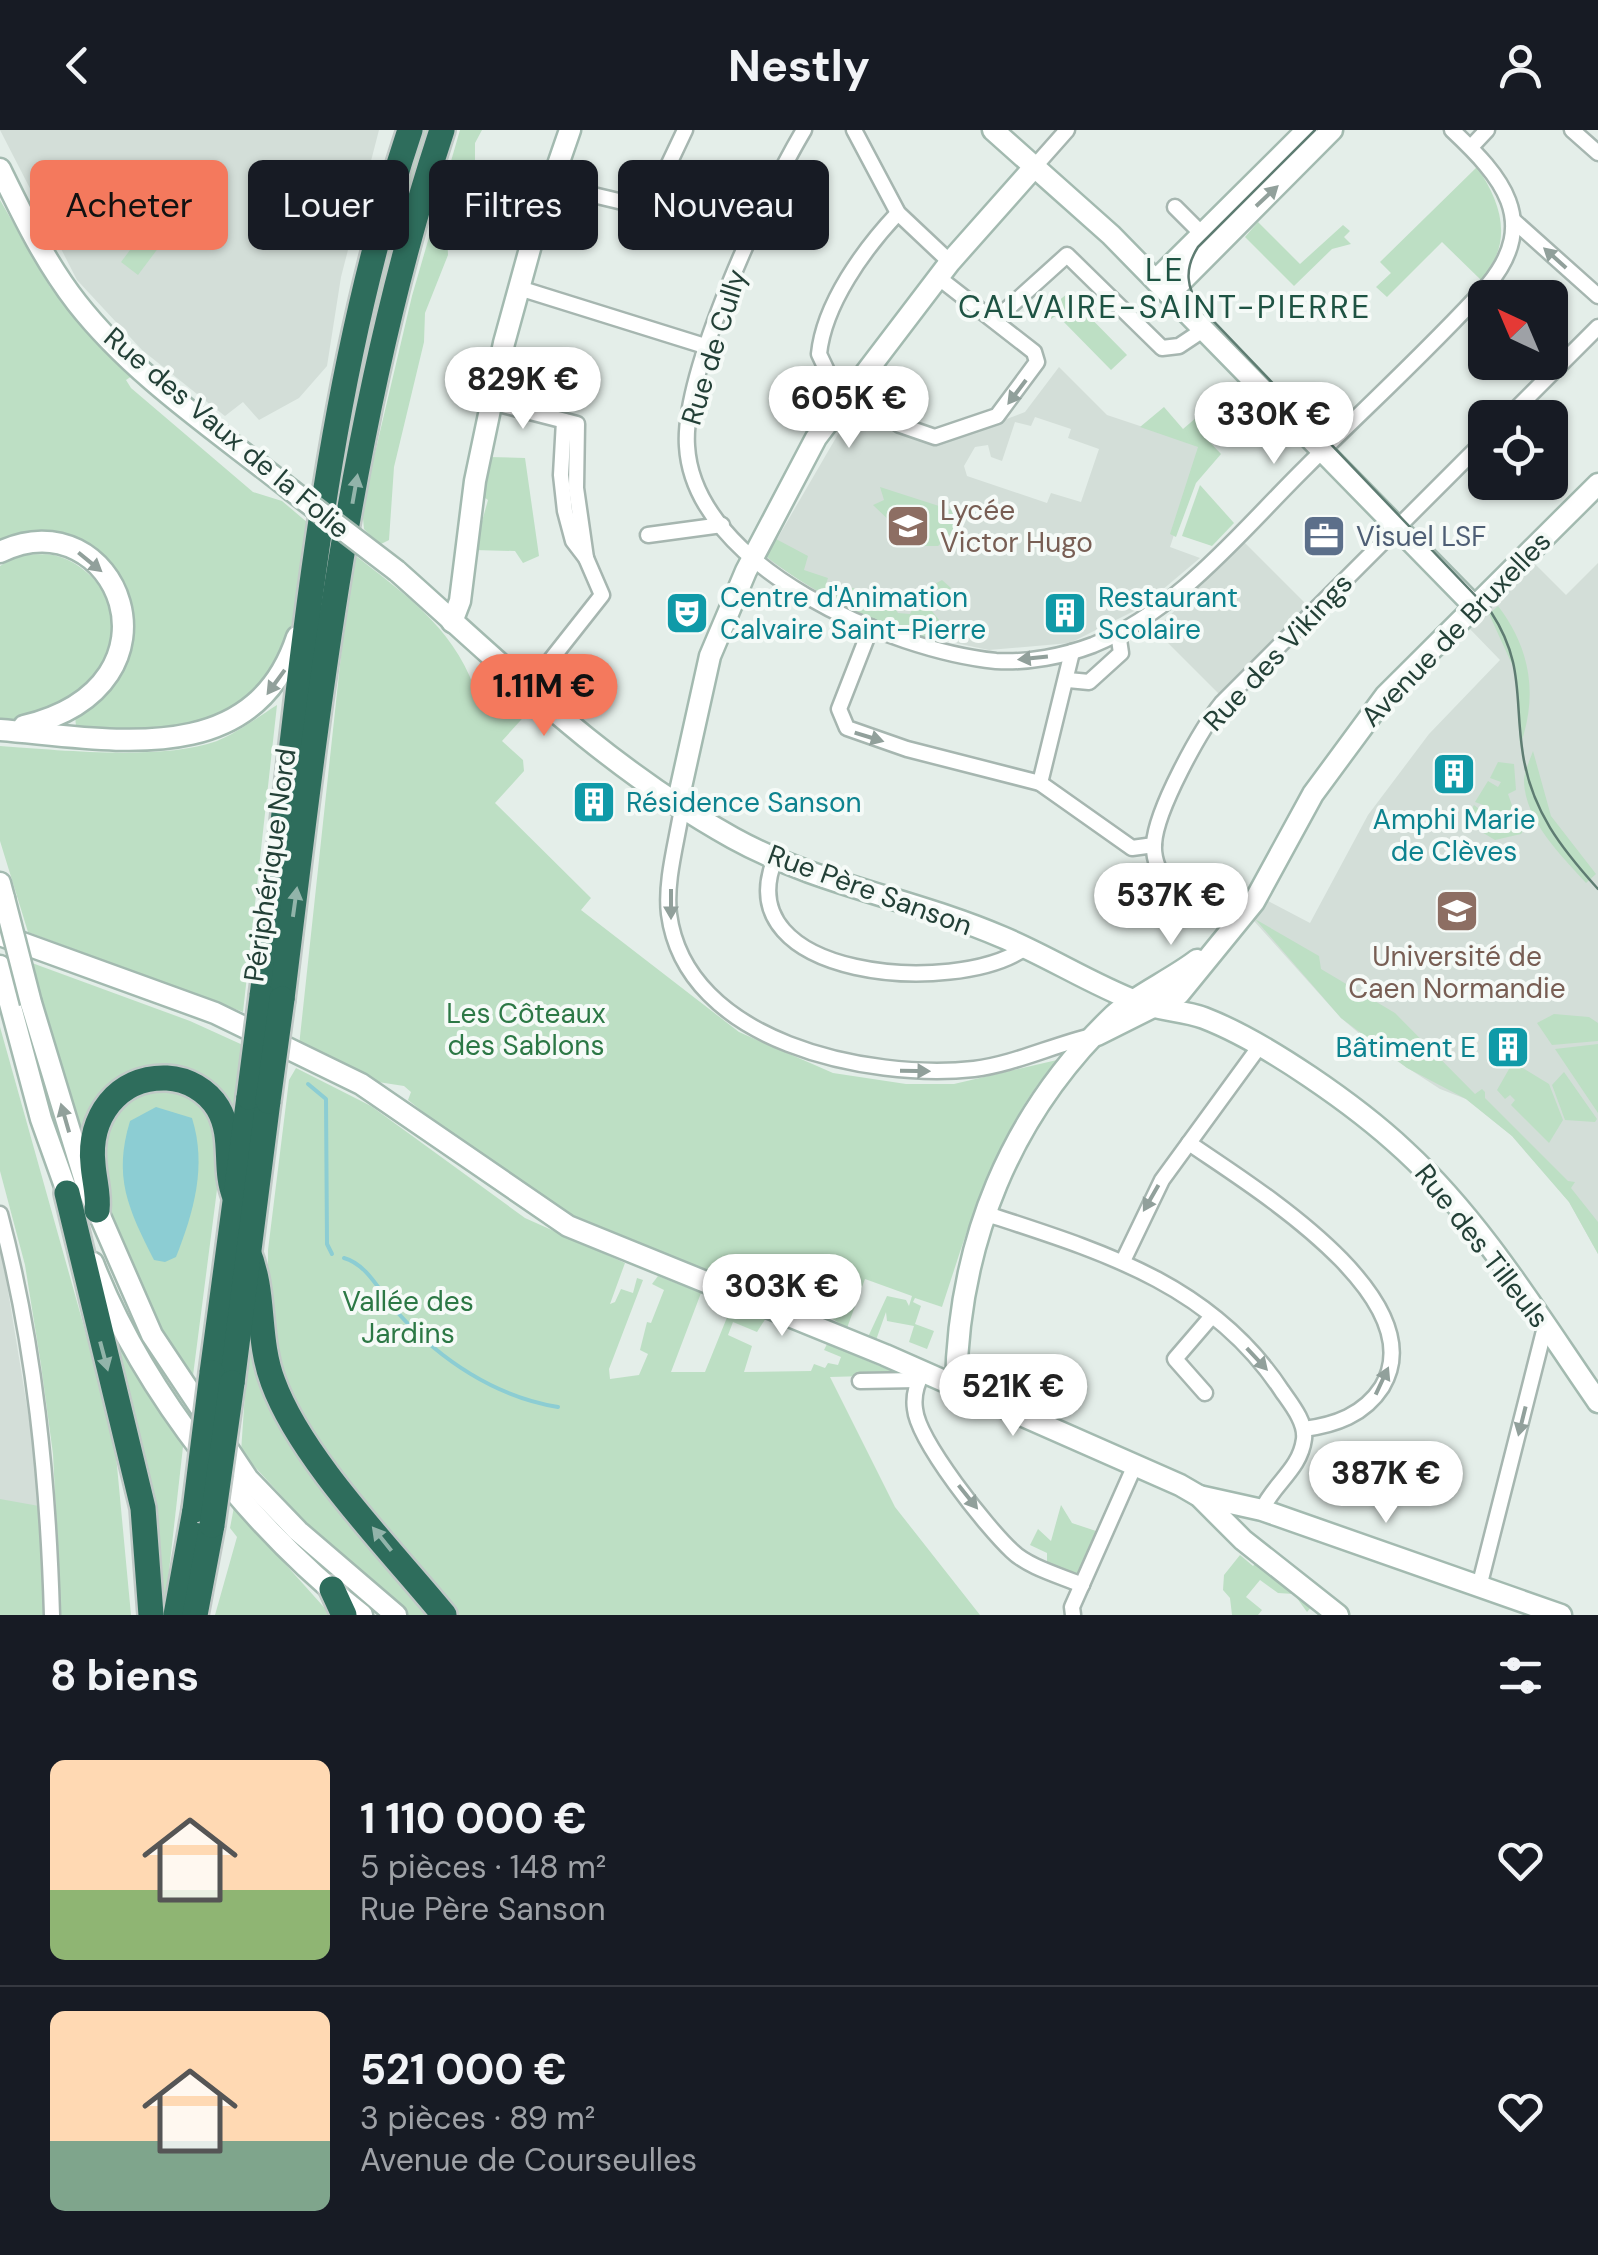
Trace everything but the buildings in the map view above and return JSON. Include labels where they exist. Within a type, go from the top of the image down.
[{"type":"highway","name":"Périphérique Nord","points":[[272,998],[314,593],[340,398],[366,282],[410,130]]},
{"type":"highway","name":"Périphérique Nord","points":[[222,1378],[248,1249],[258,1099],[272,998],[364,443],[395,291],[442,130]]},
{"type":"highway","points":[[96,1210],[92,1142],[102,1110],[124,1088],[150,1079],[188,1082],[211,1098],[226,1127],[228,1180],[235,1197]]},
{"type":"highway","name":"Périphérique Nord","points":[[191,1614],[222,1378],[235,1197],[258,1099]]},
{"type":"highway","points":[[66,1193],[143,1508],[151,1615]]},
{"type":"highway","points":[[248,1249],[261,1281],[267,1366],[287,1412],[318,1459],[444,1615]]},
{"type":"highway","points":[[332,1589],[344,1615]]},
{"type":"street","points":[[560,160],[570,130]]},
{"type":"street","points":[[598,196],[648,208],[685,130]]},
{"type":"street","name":"Rue de Cully","points":[[804,130],[756,223],[708,347],[690,407],[686,443],[695,483],[722,525],[752,557],[790,586],[871,628],[924,646],[998,661],[1072,652],[1118,633],[1170,600],[1488,286],[1507,255],[1512,220]]},
{"type":"street","points":[[854,130],[898,213],[944,270],[1034,352],[1036,362],[997,416],[935,437],[900,425],[848,398],[821,363],[820,341],[849,279],[898,213]]},
{"type":"street","points":[[993,130],[1036,165],[1162,287],[1474,606]]},
{"type":"street","points":[[1068,130],[944,270],[821,431],[752,557],[700,688],[680,806],[669,912],[682,956],[718,1001],[770,1035],[847,1063],[945,1071],[980,1068],[1097,1035]]},
{"type":"street","points":[[1162,287],[1202,234],[1307,130]]},
{"type":"street","points":[[1162,287],[1332,130]]},
{"type":"street","points":[[1452,130],[1494,169],[1512,220],[1598,296]]},
{"type":"street","points":[[1470,147],[1487,130]]},
{"type":"street","points":[[1572,130],[1598,153]]},
{"type":"street","name":"Rue des Vaux de la Folie","points":[[0,170],[37,244],[79,306],[164,388],[397,571],[452,622]]},
{"type":"street","points":[[1175,207],[1202,234]]},
{"type":"street","points":[[452,622],[460,601],[470,508],[491,402],[531,250]]},
{"type":"street","points":[[995,320],[1068,255],[1162,348],[1179,346],[1203,330]]},
{"type":"street","points":[[519,288],[708,347]]},
{"type":"street","points":[[1525,400],[1598,327]]},
{"type":"street","points":[[491,402],[564,421],[562,492],[572,541],[586,558],[602,595],[527,690]]},
{"type":"street","name":"Rue des Vikings","points":[[1154,845],[1185,762],[1214,713],[1468,457]]},
{"type":"street","name":"Avenue de Bruxelles","points":[[1097,1035],[1146,1005],[1178,994],[1235,929],[1262,891],[1312,794],[1395,686],[1598,484]]},
{"type":"street","points":[[648,536],[722,525]]},
{"type":"street","points":[[0,552],[25,543],[51,543],[80,552],[113,584],[124,615],[118,662],[99,688],[74,708],[44,722],[0,730]]},
{"type":"street","points":[[0,730],[158,739],[203,732],[230,722],[253,708],[283,676],[314,593]]},
{"type":"street","name":"Rue Père Sanson","points":[[452,622],[527,690],[680,806],[774,859],[1025,948],[1146,1005]]},
{"type":"street","points":[[871,628],[840,709],[847,728],[907,749],[1040,783],[1132,848],[1154,845],[1162,876],[1174,890],[1235,929]]},
{"type":"street","points":[[1068,680],[1089,682],[1104,672],[1120,653],[1118,633]]},
{"type":"street","points":[[1040,783],[1072,652]]},
{"type":"street","points":[[774,859],[765,898],[772,919],[795,940],[835,958],[884,972],[944,976],[979,970],[1025,948]]},
{"type":"street","points":[[2,891],[40,1119],[108,1300],[166,1398],[234,1489],[362,1615]]},
{"type":"street","points":[[0,935],[160,991],[272,1040],[396,1106],[528,1202],[568,1226],[921,1376],[956,1387],[1199,1496],[1262,1510],[1451,1573],[1479,1587],[1561,1615]]},
{"type":"street","points":[[0,966],[21,1003],[96,1210],[172,1368],[248,1479],[298,1531],[396,1615]]},
{"type":"street","name":"Rue des Tilleuls","points":[[1146,1005],[1202,1016],[1259,1048],[1324,1088],[1404,1150],[1466,1217],[1598,1402]]},
{"type":"street","points":[[956,1387],[961,1309],[984,1213],[1033,1109],[1076,1054],[1097,1035]]},
{"type":"street","points":[[1124,1259],[1144,1208],[1259,1048]]},
{"type":"street","points":[[1189,1143],[1318,1237],[1353,1274],[1387,1324],[1390,1368],[1373,1399],[1346,1418],[1304,1429]]},
{"type":"street","points":[[984,1213],[1124,1259],[1175,1287],[1212,1316],[1264,1367],[1304,1429],[1298,1460],[1262,1510]]},
{"type":"street","points":[[0,1214],[16,1276],[43,1446],[52,1615]]},
{"type":"street","points":[[1206,1393],[1175,1359],[1212,1316]]},
{"type":"street","points":[[1479,1587],[1545,1327]]},
{"type":"street","points":[[860,1381],[921,1376]]},
{"type":"street","points":[[921,1376],[915,1410],[920,1428],[958,1484],[1014,1553],[1082,1585]]},
{"type":"street","points":[[1073,1615],[1082,1585],[1135,1465]]},
{"type":"street","points":[[1199,1496],[1212,1514],[1338,1615]]},
{"type":"shaded area","points":[[0,130],[379,130],[371,160],[248,160],[248,250],[348,250],[327,366],[299,398],[259,420],[243,402],[225,416],[142,350],[77,280],[62,250],[228,250],[228,160],[30,160],[30,188]]},
{"type":"shaded area","name":"Lycée Victor Hugo","points":[[1059,367],[1107,415],[1203,447],[1170,547],[1200,558],[1142,607],[1070,643],[989,650],[921,636],[868,616],[812,588],[766,558],[855,405],[898,432],[937,445],[1025,412]],"holes":[[[1035,417],[1071,429],[1068,438],[1099,449],[1081,502],[1051,493],[1047,503],[967,476],[964,466],[975,447],[988,445],[991,457],[1002,461],[1015,422],[1031,426]]]},
{"type":"shaded area","points":[[1244,542],[1307,605],[1219,694],[1155,630]]},
{"type":"shaded area","name":"Université de Caen Normandie","points":[[1533,562],[1566,595],[1598,563],[1598,1254],[1569,1202],[1512,1136],[1466,1099],[1440,1089],[1374,1046],[1341,1018],[1254,921],[1268,901],[1310,923],[1368,815],[1429,734],[1500,660],[1468,627]]},
{"type":"shaded area","points":[[0,1242],[35,1455],[44,1615],[0,1615]]},
{"type":"green space","points":[[417,130],[436,130],[409,237],[409,160]]},
{"type":"green space","points":[[460,130],[482,130],[475,143],[475,160],[451,160]]},
{"type":"green space","points":[[1477,167],[1493,195],[1501,223],[1498,252],[1481,280],[1442,242],[1387,297],[1376,287],[1391,273],[1380,262]]},
{"type":"green space","points":[[0,200],[50,287],[132,376],[126,380],[131,388],[253,492],[282,501],[308,523],[289,637],[275,669],[255,693],[231,709],[172,726],[76,727],[75,715],[119,672],[128,652],[129,611],[112,572],[81,543],[47,534],[0,541]]},
{"type":"green space","points":[[1258,222],[1300,264],[1343,225],[1350,231],[1344,237],[1351,244],[1332,249],[1294,286],[1245,237]]},
{"type":"green space","points":[[429,237],[429,250],[448,250],[448,255],[425,313],[424,342],[394,467],[389,540],[379,545],[364,529],[362,508]]},
{"type":"green space","points":[[130,250],[157,250],[138,275],[121,262]]},
{"type":"green space","points":[[385,250],[406,250],[327,561],[364,327]]},
{"type":"green space","points":[[1067,294],[1127,355],[1111,370],[1057,315],[1051,319],[1043,313]]},
{"type":"green space","points":[[1164,407],[1183,429],[1197,417],[1206,426],[1200,432],[1221,454],[1196,483],[1176,537],[1170,534],[1198,447],[1140,427]]},
{"type":"green space","points":[[489,457],[525,458],[539,556],[523,563],[515,551],[474,550],[488,500],[482,496]]},
{"type":"green space","points":[[1200,485],[1234,523],[1212,546],[1182,536]]},
{"type":"green space","points":[[880,487],[970,516],[938,546],[916,546],[873,505],[884,500]]},
{"type":"green space","points":[[776,539],[808,556],[804,570],[828,578],[826,584],[872,591],[878,605],[891,601],[898,613],[910,614],[918,596],[929,595],[931,586],[942,580],[951,588],[932,611],[943,625],[947,623],[965,640],[942,640],[890,626],[834,600],[767,557]]},
{"type":"green space","name":"Les Côteaux des Sablons","points":[[352,553],[439,628],[474,687],[485,688],[486,675],[530,710],[502,741],[523,760],[524,771],[495,803],[591,898],[581,910],[739,1032],[833,1073],[906,1084],[954,1084],[1057,1060],[1001,1146],[942,1307],[915,1298],[913,1302],[921,1306],[915,1324],[934,1331],[927,1349],[909,1342],[914,1326],[887,1321],[886,1312],[876,1340],[868,1337],[887,1296],[906,1300],[909,1306],[912,1296],[865,1279],[847,1328],[823,1313],[817,1316],[786,1303],[790,1292],[802,1296],[810,1273],[799,1270],[782,1298],[618,1238],[564,1212],[504,1174],[408,1100],[411,1092],[404,1086],[378,1082],[299,1046]]},
{"type":"green space","points":[[18,555],[57,556],[87,573],[109,601],[118,635],[109,669],[88,692],[46,713],[0,721],[0,566]]},
{"type":"green space","points":[[1498,606],[1518,639],[1528,673],[1529,709],[1520,746],[1516,673],[1489,614]]},
{"type":"green space","points":[[277,705],[243,1012],[28,932],[0,841],[0,746],[168,751],[225,738]]},
{"type":"green space","points":[[1533,751],[1551,816],[1596,874],[1586,883],[1546,837],[1531,810],[1524,781]]},
{"type":"green space","points":[[1498,762],[1514,764],[1516,790],[1508,794],[1514,811],[1523,811],[1514,815],[1518,825],[1527,822],[1527,826],[1521,834],[1495,840],[1480,831],[1483,825],[1475,821],[1473,826],[1466,819],[1474,805],[1483,812],[1486,806],[1475,802],[1488,781],[1498,787],[1501,782],[1490,778]]},
{"type":"green space","points":[[1255,919],[1319,956],[1321,969],[1395,1013],[1475,1094],[1482,1089],[1485,1098],[1568,1181],[1575,1182],[1571,1188],[1598,1222],[1598,1254],[1569,1202],[1512,1136],[1466,1099],[1407,1068],[1341,1018]]},
{"type":"green space","points":[[32,963],[190,1021],[245,1046],[230,1120],[223,1106],[137,1076],[84,1157]]},
{"type":"green space","points":[[1554,1014],[1589,1017],[1598,1023],[1598,1041],[1552,1045],[1537,1023]]},
{"type":"green space","points":[[0,1027],[114,1434],[131,1615],[61,1615],[53,1454],[41,1365],[25,1265],[0,1171]]},
{"type":"green space","points":[[1598,1044],[1598,1113],[1555,1049]]},
{"type":"green space","points":[[1513,1062],[1549,1084],[1563,1120],[1549,1143],[1511,1105],[1515,1100],[1510,1095],[1505,1099],[1497,1090]]},
{"type":"green space","name":"Vallée des Jardins","points":[[296,1068],[371,1106],[525,1218],[625,1263],[610,1304],[621,1289],[633,1293],[637,1278],[643,1280],[609,1369],[610,1379],[639,1375],[648,1354],[640,1350],[647,1322],[651,1323],[664,1290],[652,1284],[658,1276],[701,1293],[671,1372],[705,1372],[732,1305],[766,1318],[757,1332],[733,1322],[728,1335],[752,1346],[744,1372],[811,1371],[814,1364],[825,1368],[828,1363],[838,1365],[841,1357],[824,1350],[827,1344],[901,1375],[830,1377],[895,1507],[980,1615],[449,1615],[311,1441],[267,1347],[268,1250],[289,1080]]},
{"type":"green space","points":[[1564,1072],[1597,1119],[1595,1122],[1565,1120],[1552,1085]]},
{"type":"green space","points":[[164,1089],[188,1096],[203,1109],[222,1151],[191,1391],[132,1271],[114,1222],[104,1175],[106,1134],[125,1104]]},
{"type":"green space","points":[[111,1321],[184,1438],[164,1615],[158,1615]]},
{"type":"green space","points":[[248,1349],[258,1350],[260,1365],[436,1615],[408,1615],[335,1554],[241,1452]]},
{"type":"green space","points":[[0,1499],[39,1506],[44,1615],[0,1615]]},
{"type":"green space","points":[[1061,1505],[1072,1523],[1099,1532],[1079,1576],[1047,1562],[1047,1553],[1030,1545],[1038,1529],[1051,1541]]},
{"type":"green space","points":[[234,1507],[331,1615],[215,1615],[237,1537],[230,1528]]},
{"type":"green space","points":[[1240,1555],[1253,1566],[1257,1562],[1312,1606],[1307,1612],[1294,1594],[1278,1593],[1260,1580],[1246,1597],[1262,1610],[1258,1615],[1232,1615],[1230,1598],[1223,1590],[1224,1575]]},
{"type":"water","points":[[156,1107],[192,1118],[198,1153],[188,1223],[176,1257],[165,1262],[154,1260],[145,1242],[130,1208],[123,1176],[130,1121]]},
{"type":"waterway","points":[[308,1084],[326,1099],[327,1244],[332,1254]]},
{"type":"waterway","points":[[344,1258],[361,1267],[414,1330],[451,1361],[513,1395],[558,1407]]},
{"type":"tram line","points":[[1315,130],[1198,247],[1189,271],[1192,293],[1201,308],[1491,612],[1514,665],[1523,755],[1533,794],[1560,843],[1598,889]]},
{"type":"place","name":"Lycée Victor Hugo","points":[[908,526]]},
{"type":"place","name":"Visuel LSF","points":[[1324,536]]},
{"type":"place","name":"Centre d'Animation Calvaire Saint-Pierre","points":[[687,613]]},
{"type":"place","name":"Restaurant Scolaire","points":[[1065,613]]},
{"type":"place","name":"Amphi Marie de Clèves","points":[[1454,774]]},
{"type":"place","name":"Résidence Sanson","points":[[594,802]]},
{"type":"place","name":"Université de Caen Normandie","points":[[1457,911]]},
{"type":"place","name":"Bâtiment E","points":[[1508,1047]]},
{"type":"district","name":"LE CALVAIRE-SAINT-PIERRE","points":[[1165,288]]}]
